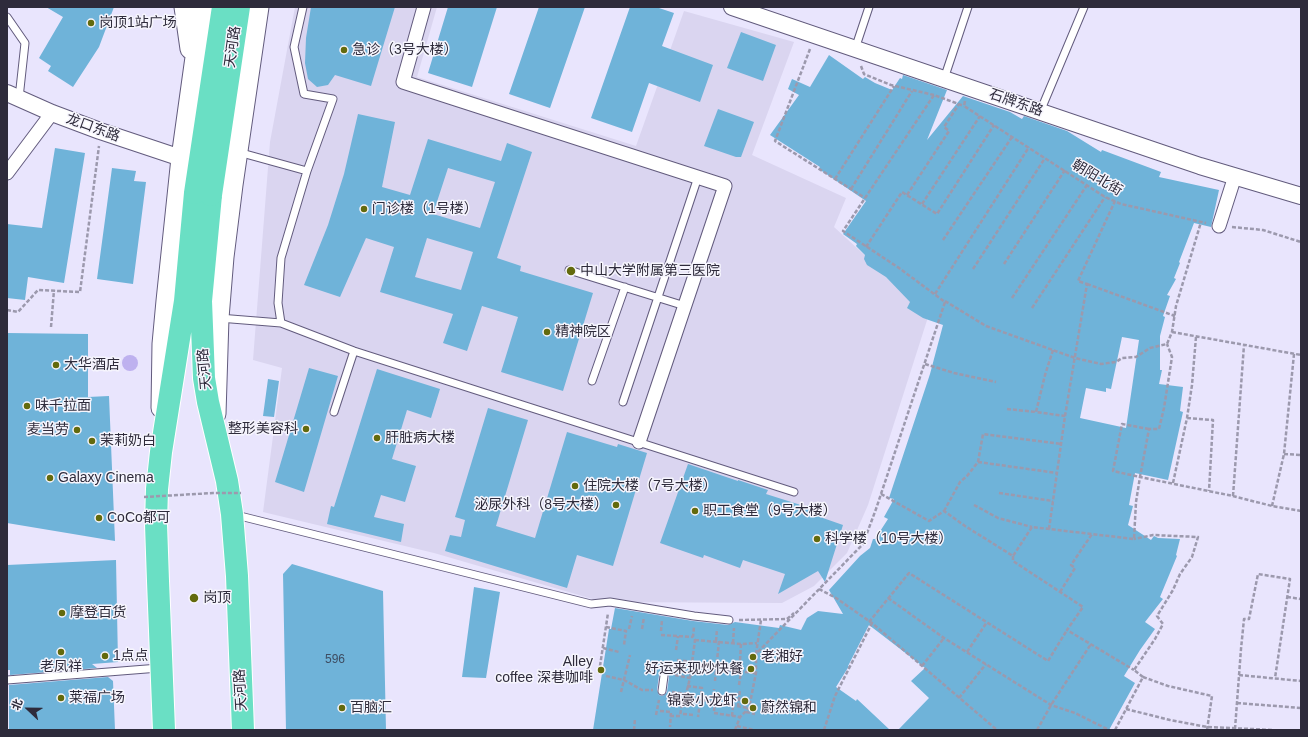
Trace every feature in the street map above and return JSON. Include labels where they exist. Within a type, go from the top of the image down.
[{"type":"highway","name":"天河路","points":[[223,7],[203,194],[201,301],[204,378],[208,402],[227,480],[232,514],[237,576],[243,730]]},
{"type":"highway","name":"天河路","points":[[164,730],[156,524],[157,489],[161,452],[203,194],[239,7]]},
{"type":"main road","points":[[184,7],[193,71]]},
{"type":"main road","points":[[161,452],[163,330],[181,158],[202,7]]},
{"type":"main road","points":[[216,434],[219,318],[224,257],[259,7]]},
{"type":"main road","points":[[197,43],[214,40],[229,42],[252,58]]},
{"type":"street","points":[[424,7],[403,82],[725,186],[639,442]]},
{"type":"street","name":"石牌东路","points":[[732,7],[1200,166],[1301,196]]},
{"type":"street","name":"龙口东路","points":[[13,95],[52,113],[181,158]]},
{"type":"street","points":[[7,173],[52,113]]},
{"type":"street","points":[[1219,226],[1235,176]]},
{"type":"lane","points":[[281,323],[278,303],[281,258],[307,171],[333,99],[304,94],[294,47],[303,7]]},
{"type":"lane","points":[[855,49],[869,7]]},
{"type":"lane","points":[[944,79],[968,7]]},
{"type":"lane","points":[[1040,112],[1084,7]]},
{"type":"lane","points":[[7,18],[25,43],[13,95]]},
{"type":"lane","points":[[238,152],[307,171]]},
{"type":"lane","points":[[623,402],[698,177]]},
{"type":"lane","points":[[568,270],[685,306]]},
{"type":"lane","points":[[592,381],[625,287]]},
{"type":"lane","points":[[219,318],[281,323],[354,351],[794,492]]},
{"type":"lane","points":[[334,412],[354,351]]},
{"type":"lane","points":[[232,514],[591,604],[610,602],[694,616],[732,620]]},
{"type":"lane","points":[[7,680],[161,668]]},
{"type":"lane","points":[[662,691],[664,676]]},
{"type":"path","points":[[815,35],[775,141],[865,198]]},
{"type":"path","name":"朝阳北街","points":[[855,49],[864,74],[894,86],[934,95],[964,106],[1105,197],[1121,204],[1219,226],[1263,230],[1301,242]]},
{"type":"path","points":[[835,179],[894,86]]},
{"type":"path","points":[[964,106],[965,86]]},
{"type":"path","points":[[850,189],[912,91]]},
{"type":"path","points":[[934,95],[843,231],[945,301],[986,326],[1075,358],[1101,364],[1116,362],[1122,358],[1136,357],[1150,348],[1167,344]]},
{"type":"path","points":[[907,195],[949,130],[944,127],[959,104]]},
{"type":"path","points":[[922,204],[980,116]]},
{"type":"path","points":[[866,247],[902,192],[937,214],[994,125]]},
{"type":"path","points":[[7,310],[18,312],[38,290],[80,292],[100,131]]},
{"type":"path","points":[[943,240],[1012,137]]},
{"type":"path","points":[[935,294],[1029,147]]},
{"type":"path","points":[[973,269],[1045,158]]},
{"type":"path","points":[[1004,264],[1065,170]]},
{"type":"path","points":[[1012,298],[1087,185]]},
{"type":"path","points":[[1032,308],[1105,197]]},
{"type":"path","points":[[1115,201],[1078,281],[1175,316]]},
{"type":"path","points":[[1201,222],[1176,306],[1172,332],[1167,344],[1172,357],[1159,429],[1149,429],[1122,424],[1113,471],[1301,511]]},
{"type":"path","points":[[1049,529],[1065,416],[1087,284]]},
{"type":"path","points":[[51,327],[54,290]]},
{"type":"path","points":[[756,654],[863,544],[945,301]]},
{"type":"path","points":[[1172,332],[1301,355]]},
{"type":"path","points":[[1173,483],[1187,418],[1192,385],[1196,337]]},
{"type":"path","points":[[1232,496],[1244,345]]},
{"type":"path","points":[[1036,412],[1053,350]]},
{"type":"path","points":[[1272,506],[1284,454],[1294,354]]},
{"type":"path","points":[[925,364],[996,382]]},
{"type":"path","points":[[1007,409],[1065,416]]},
{"type":"path","points":[[1187,418],[1213,420],[1209,491]]},
{"type":"path","points":[[1134,539],[1136,502],[1149,429]]},
{"type":"path","points":[[881,494],[930,521],[944,511],[960,482],[978,462],[983,434],[1061,444]]},
{"type":"path","points":[[1284,454],[1301,455]]},
{"type":"path","points":[[978,462],[1057,473]]},
{"type":"path","points":[[144,497],[213,492],[241,493]]},
{"type":"path","points":[[999,493],[1053,501]]},
{"type":"path","points":[[974,505],[998,518],[1032,527],[1134,539],[1153,535],[1198,537],[1192,557],[1180,574],[1174,590],[1157,616],[1163,624],[1155,639],[1134,670]]},
{"type":"path","points":[[824,730],[835,696],[871,622],[888,598],[909,573],[1048,661],[1082,607],[1014,561],[1013,556],[944,511]]},
{"type":"path","points":[[1013,556],[1032,527]]},
{"type":"path","points":[[1060,592],[1075,568],[1071,565],[1092,534]]},
{"type":"path","points":[[1235,729],[1244,619],[1249,619],[1258,574],[1290,578],[1275,678]]},
{"type":"path","points":[[733,643],[732,620],[788,619],[820,589]]},
{"type":"path","points":[[820,589],[871,622],[997,730]]},
{"type":"path","points":[[1287,597],[1301,599]]},
{"type":"path","points":[[888,598],[944,638],[1051,705],[1075,713],[1110,730]]},
{"type":"path","points":[[600,666],[610,602]]},
{"type":"path","points":[[670,716],[680,716],[683,697],[686,696],[692,662],[694,616]]},
{"type":"path","points":[[735,730],[740,717],[749,708],[756,673],[757,643],[761,620]]},
{"type":"path","points":[[967,652],[987,622]]},
{"type":"path","points":[[606,627],[626,631],[624,646]]},
{"type":"path","points":[[1067,630],[1134,670],[1143,677],[1168,686],[1212,696],[1207,728]]},
{"type":"path","points":[[661,635],[741,644],[757,643]]},
{"type":"path","points":[[676,650],[678,636]]},
{"type":"path","points":[[922,666],[944,638]]},
{"type":"path","points":[[715,681],[720,641]]},
{"type":"path","points":[[740,660],[741,644]]},
{"type":"path","points":[[1037,730],[1051,705],[1091,644]]},
{"type":"path","points":[[603,648],[619,652]]},
{"type":"path","points":[[621,692],[630,655]]},
{"type":"path","points":[[677,660],[692,662]]},
{"type":"path","points":[[959,698],[986,664]]},
{"type":"path","points":[[691,667],[756,673]]},
{"type":"path","points":[[739,685],[741,672]]},
{"type":"path","points":[[675,675],[690,678]]},
{"type":"path","points":[[1239,675],[1301,681]]},
{"type":"path","points":[[606,676],[624,680],[642,690],[662,691],[701,701],[749,708]]},
{"type":"path","points":[[1115,730],[1143,677]]},
{"type":"path","points":[[687,686],[702,688],[698,717]]},
{"type":"path","points":[[714,689],[714,712],[740,717]]},
{"type":"path","points":[[738,706],[740,689]]},
{"type":"path","points":[[656,715],[662,691]]},
{"type":"path","points":[[1237,703],[1301,708]]},
{"type":"path","points":[[732,716],[733,706]]},
{"type":"path","points":[[1126,709],[1207,728],[1274,730]]},
{"type":"path","points":[[660,711],[671,712],[670,727]]},
{"type":"path","points":[[746,712],[755,714]]},
{"type":"path","points":[[683,714],[694,715]]},
{"type":"path","points":[[634,730],[635,719]]},
{"type":"path","points":[[737,726],[754,730]]},
{"type":"shaded area","name":"中山大学附属第三医院","points":[[295,7],[437,7],[417,77],[636,146],[684,11],[794,42],[752,155],[846,198],[834,227],[929,314],[868,505],[847,553],[814,586],[782,603],[603,602],[434,553],[263,512],[282,368],[253,360],[270,142]]},
{"type":"shaded area","points":[[127,355],[133,355],[138,360],[136,369],[133,371],[127,371],[122,366],[122,360]]},
{"type":"building","points":[[46,7],[114,7],[99,47],[73,87],[48,71],[51,66],[39,58],[63,17]]},
{"type":"building","name":"急诊（3号大楼）","points":[[311,7],[395,7],[371,86],[335,75],[328,85],[317,87],[308,79],[305,63],[306,38]]},
{"type":"building","points":[[448,7],[497,7],[472,87],[428,73]]},
{"type":"building","points":[[539,7],[585,7],[550,108],[509,94]]},
{"type":"building","points":[[630,7],[656,7],[674,13],[662,46],[713,65],[700,102],[649,83],[632,132],[591,118]]},
{"type":"building","points":[[741,32],[776,45],[763,81],[727,68]]},
{"type":"building","points":[[829,55],[863,79],[865,77],[892,90],[900,78],[902,79],[903,75],[947,90],[927,140],[963,96],[1010,112],[1022,119],[1024,116],[1067,131],[1101,152],[1102,150],[1161,172],[1159,177],[1219,190],[1211,227],[1194,223],[1179,262],[1180,263],[1174,278],[1176,279],[1167,295],[1170,296],[1163,316],[1165,317],[1160,336],[1160,370],[1162,370],[1159,384],[1183,387],[1180,411],[1183,412],[1168,480],[1135,473],[1129,505],[1133,506],[1128,525],[1151,540],[1154,536],[1158,538],[1180,539],[1177,556],[1160,597],[1163,599],[1145,622],[1155,629],[1124,676],[1135,683],[1109,730],[898,730],[929,698],[911,681],[925,668],[869,625],[849,666],[836,687],[856,701],[857,699],[890,730],[593,730],[609,629],[611,629],[615,608],[693,621],[728,625],[735,622],[779,628],[780,625],[801,630],[807,618],[818,611],[843,614],[829,590],[860,556],[870,548],[873,539],[875,539],[888,519],[884,517],[894,499],[889,498],[930,374],[943,325],[923,318],[907,308],[910,302],[886,277],[867,265],[864,259],[865,255],[856,246],[857,244],[843,234],[866,201],[819,169],[820,167],[770,135],[799,95],[788,89],[792,79],[810,87]],"holes":[[[1122,337],[1139,340],[1126,428],[1080,418],[1086,388],[1106,392],[1106,388],[1111,389]],[[664,671],[667,672],[669,677],[667,692],[662,696],[659,695],[657,690],[659,675]]]},
{"type":"building","points":[[718,109],[754,122],[741,157],[736,157],[704,146]]},
{"type":"building","points":[[358,114],[395,122],[382,187],[410,195],[428,139],[501,161],[507,143],[532,152],[497,258],[521,266],[520,271],[593,293],[563,391],[501,372],[518,317],[482,306],[467,351],[443,343],[453,314],[380,292],[394,247],[366,238],[340,297],[304,285],[328,225],[344,174]],"holes":[[[448,168],[495,182],[480,228],[433,214]],[[427,238],[473,252],[461,290],[415,277]]]},
{"type":"building","points":[[55,148],[85,153],[64,283],[28,277],[25,300],[7,298],[7,224],[42,228]]},
{"type":"building","points":[[112,168],[136,171],[134,181],[146,182],[133,284],[97,279]]},
{"type":"building","points":[[7,333],[88,334],[88,397],[109,396],[115,541],[7,523]]},
{"type":"building","name":"整形美容科","points":[[309,368],[338,376],[304,492],[275,482]]},
{"type":"building","name":"肝脏病大楼","points":[[377,369],[440,389],[431,418],[407,410],[392,459],[416,466],[405,502],[381,495],[374,517],[404,524],[401,542],[327,524],[331,506],[334,507]]},
{"type":"building","points":[[268,379],[279,381],[274,417],[263,416]]},
{"type":"building","name":"住院大楼（7号大楼）","points":[[488,408],[528,420],[496,526],[535,538],[567,432],[617,447],[618,444],[647,453],[613,566],[577,555],[567,588],[445,551],[450,535],[461,537],[465,520],[455,517]]},
{"type":"building","points":[[688,464],[768,490],[766,494],[807,507],[807,505],[822,510],[820,517],[843,525],[825,582],[818,571],[778,594],[785,574],[743,560],[740,568],[704,555],[703,558],[660,543]]},
{"type":"building","name":"摩登百货","points":[[116,560],[118,662],[92,664],[97,668],[10,675],[10,670],[7,670],[7,565]]},
{"type":"building","points":[[292,564],[383,591],[386,730],[286,730],[283,574]]},
{"type":"building","points":[[474,587],[500,592],[486,678],[462,677]]},
{"type":"building","name":"莱福广场","points":[[108,677],[113,681],[115,730],[9,730],[9,685]]},
{"type":"place","name":"岗顶1站广场","points":[[91,23]]},
{"type":"place","name":"急诊（3号大楼）","points":[[344,50]]},
{"type":"place","name":"门诊楼（1号楼）","points":[[364,209]]},
{"type":"place","name":"中山大学附属第三医院","points":[[571,271]]},
{"type":"place","name":"精神院区","points":[[547,332]]},
{"type":"place","name":"大华酒店","points":[[56,365]]},
{"type":"place","name":"味千拉面","points":[[27,406]]},
{"type":"place","name":"整形美容科","points":[[306,429]]},
{"type":"place","name":"麦当劳","points":[[77,430]]},
{"type":"place","name":"肝脏病大楼","points":[[377,438]]},
{"type":"place","name":"茉莉奶白","points":[[92,441]]},
{"type":"place","name":"Galaxy Cinema","points":[[50,478]]},
{"type":"place","name":"住院大楼（7号大楼）","points":[[575,486]]},
{"type":"place","name":"泌尿外科（8号大楼）","points":[[616,505]]},
{"type":"place","name":"职工食堂（9号大楼）","points":[[695,511]]},
{"type":"place","name":"CoCo都可","points":[[99,518]]},
{"type":"place","name":"科学楼（10号大楼）","points":[[817,539]]},
{"type":"place","name":"岗顶","points":[[194,598]]},
{"type":"place","name":"摩登百货","points":[[62,613]]},
{"type":"place","name":"老凤祥","points":[[61,652]]},
{"type":"place","name":"1点点","points":[[105,656]]},
{"type":"place","name":"老湘好","points":[[753,657]]},
{"type":"place","name":"好运来现炒快餐","points":[[751,669]]},
{"type":"place","name":"Alley coffee 深巷咖啡","points":[[601,670]]},
{"type":"place","name":"莱福广场","points":[[61,698]]},
{"type":"place","name":"锦豪小龙虾","points":[[745,701]]},
{"type":"place","name":"百脑汇","points":[[342,708]]},
{"type":"place","name":"蔚然锦和","points":[[753,708]]}]
